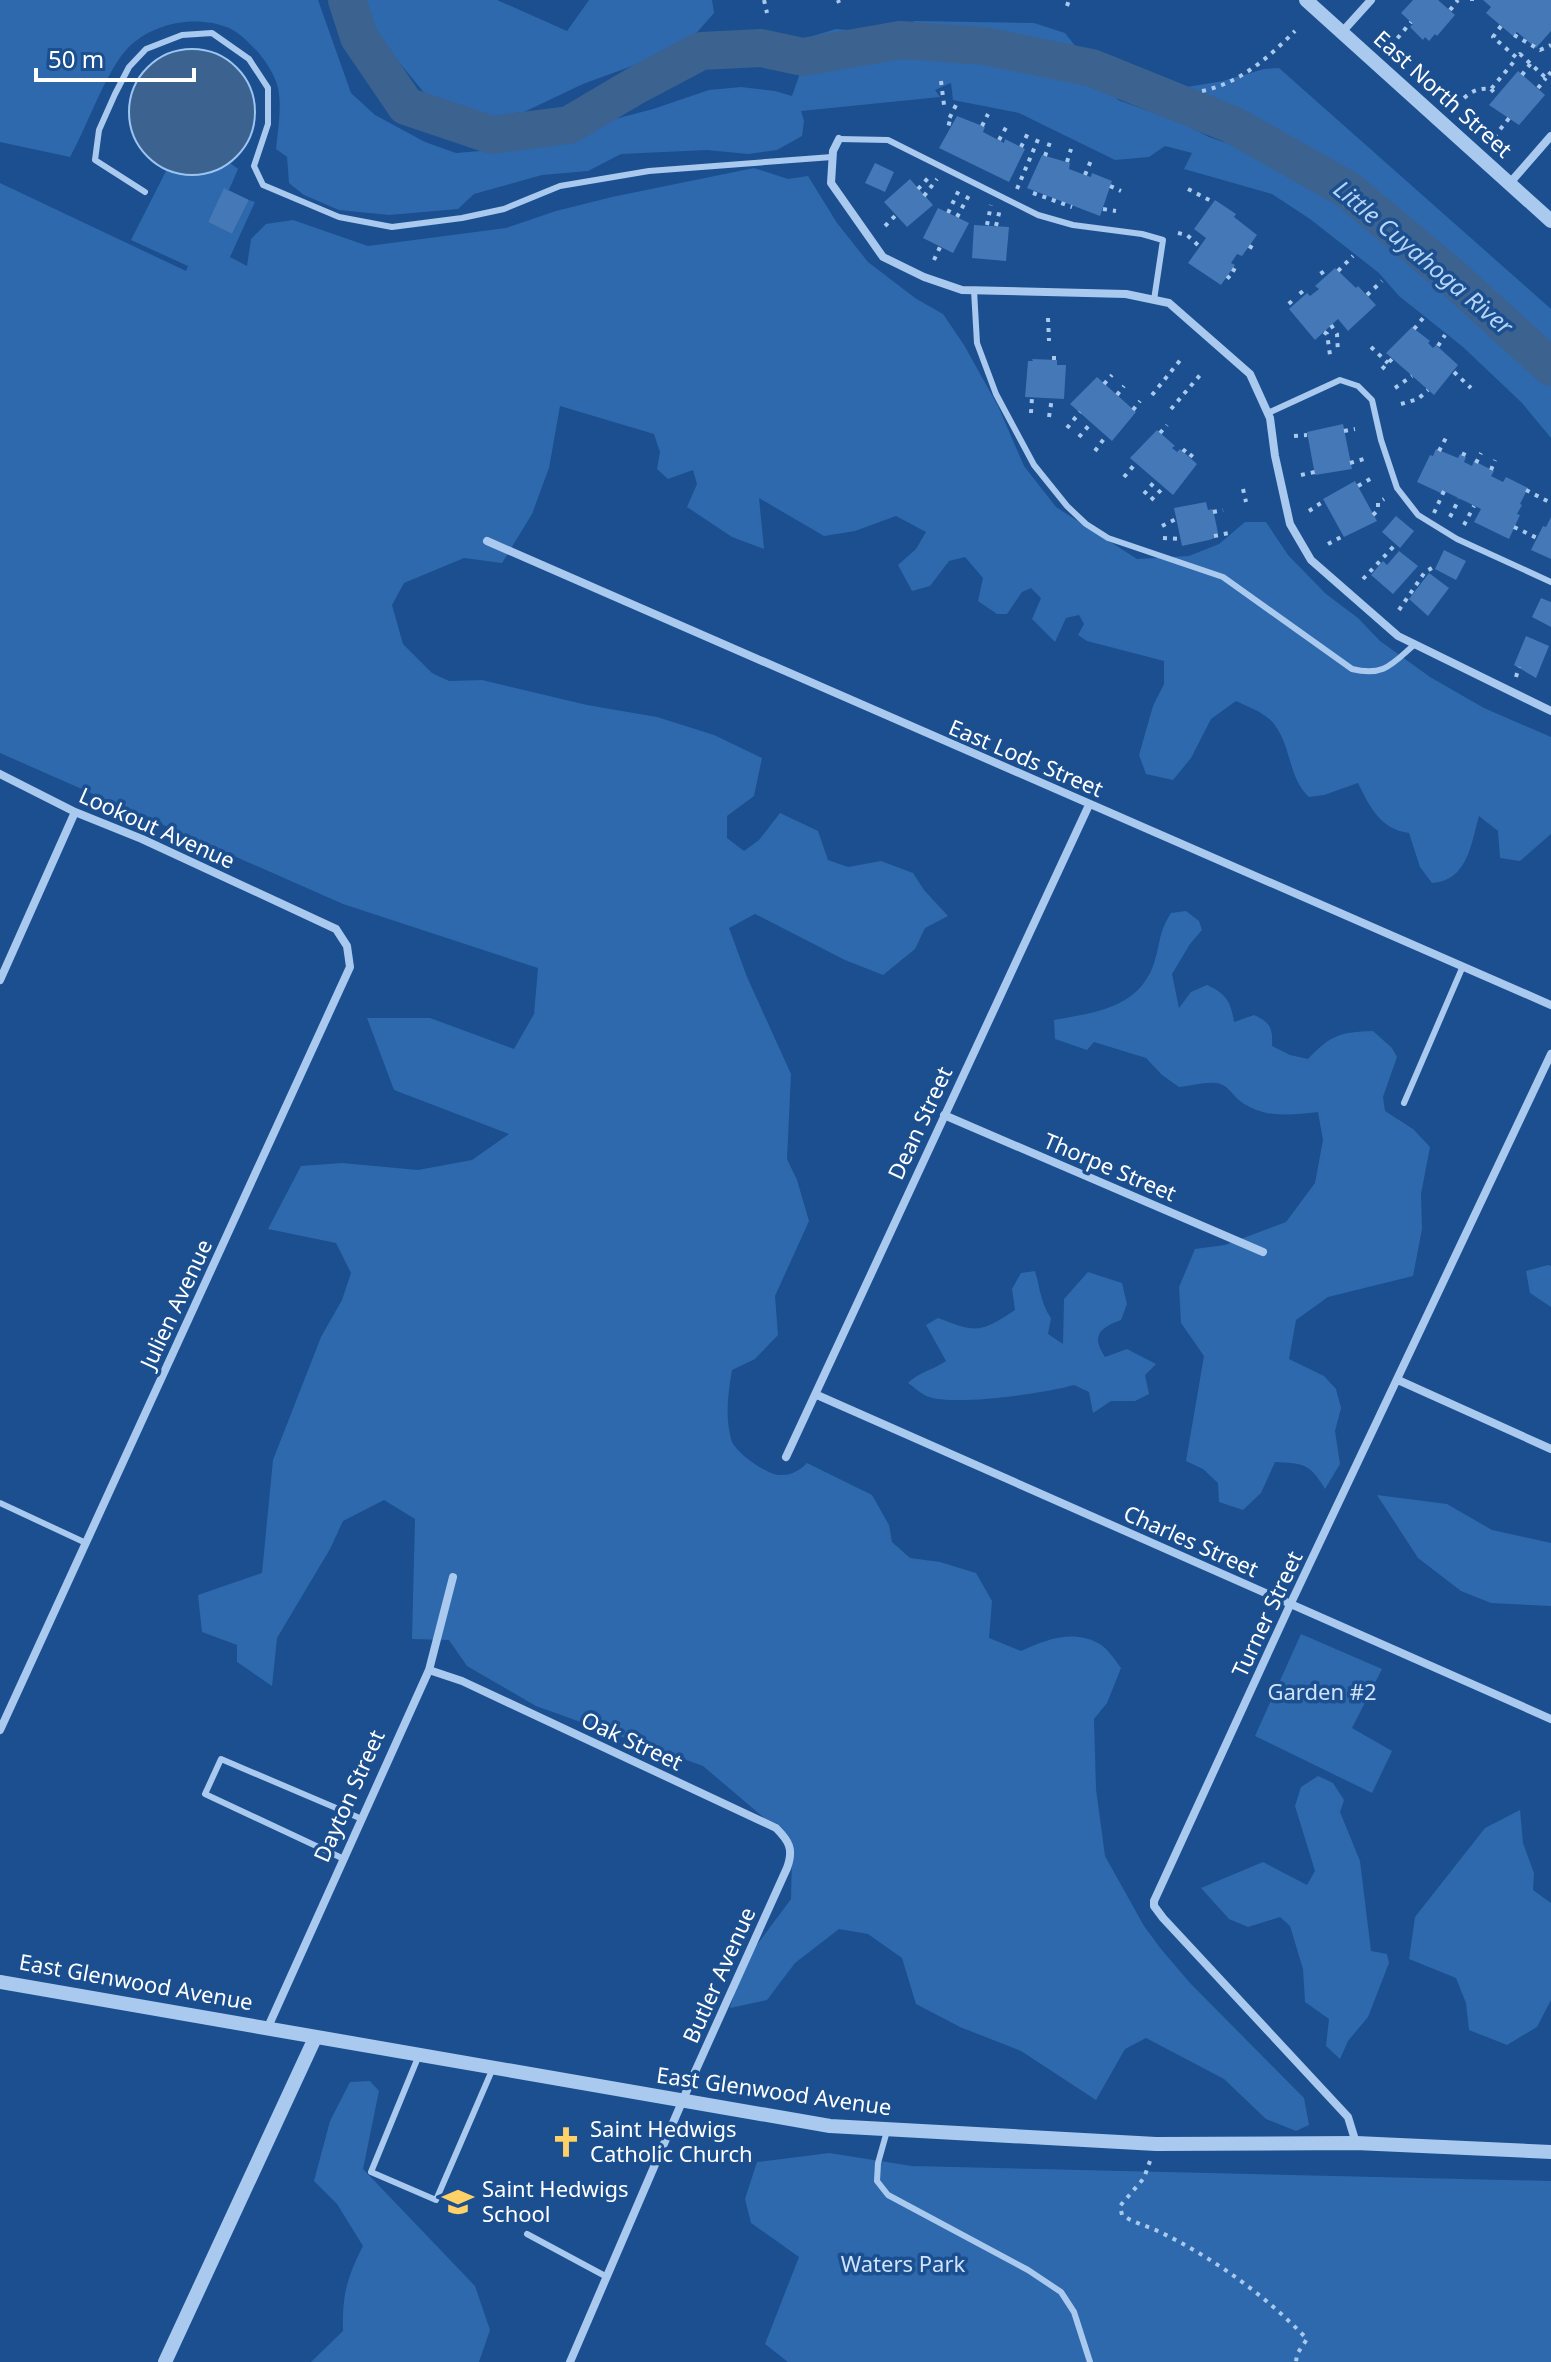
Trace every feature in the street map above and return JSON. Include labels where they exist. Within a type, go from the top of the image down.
[{"type":"street","name":"East North Street","points":[[1306,0],[1551,221]]},
{"type":"street","points":[[1343,31],[1371,0]]},
{"type":"street","points":[[1509,184],[1551,136]]},
{"type":"street","points":[[839,139],[832,157],[831,183],[883,257],[924,277],[962,290],[1126,294],[1169,303],[1250,374],[1268,413],[1290,524],[1311,560],[1398,636],[1551,711]]},
{"type":"street","name":"East Lods Street","points":[[487,541],[1551,1005]]},
{"type":"street","name":"Lookout Avenue","points":[[0,774],[75,812],[142,839],[300,912]]},
{"type":"street","name":"Dean Street","points":[[786,1457],[1089,805]]},
{"type":"street","points":[[0,980],[75,812]]},
{"type":"street","name":"Julien Avenue","points":[[0,1730],[350,967],[347,946],[336,929],[300,912]]},
{"type":"street","name":"Turner Street","points":[[1356,2143],[1348,2117],[1154,1906],[1165,1875],[1290,1605],[1551,1054]]},
{"type":"street","name":"Thorpe Street","points":[[944,1115],[1263,1252]]},
{"type":"street","points":[[1398,1380],[1551,1449]]},
{"type":"street","name":"Charles Street","points":[[817,1395],[1551,1719]]},
{"type":"street","name":"Dayton Street","points":[[268,2027],[429,1670],[453,1577]]},
{"type":"street","name":"Oak Street","points":[[429,1670],[462,1681],[776,1828],[788,1839],[792,1849],[787,1868]]},
{"type":"street","name":"Butler Avenue","points":[[570,2362],[681,2102],[787,1868]]},
{"type":"street","name":"East Glenwood Avenue","points":[[0,1982],[830,2126],[1156,2144],[1356,2143],[1551,2152]]},
{"type":"street","points":[[165,2362],[315,2038]]},
{"type":"lane","points":[[145,192],[95,160],[99,130],[129,67],[146,49],[182,35],[212,33],[249,59],[268,88],[268,124],[254,166],[263,185],[339,217],[379,225],[392,227],[462,218],[504,209],[560,186],[649,171],[832,157]]},
{"type":"lane","points":[[839,139],[888,140],[1038,215],[1073,225],[1142,234],[1163,240],[1154,300]]},
{"type":"lane","points":[[974,290],[977,343],[996,394],[1049,487],[1086,524],[1129,547],[1226,579],[1352,669],[1381,672],[1415,644]]},
{"type":"lane","points":[[1268,413],[1340,380],[1358,386],[1372,400],[1397,488],[1418,515],[1457,539],[1551,582]]},
{"type":"lane","points":[[1404,1103],[1463,966]]},
{"type":"lane","points":[[0,1503],[86,1543]]},
{"type":"lane","points":[[344,1859],[205,1794],[221,1759],[362,1819]]},
{"type":"lane","points":[[419,2055],[371,2172],[436,2200],[493,2068]]},
{"type":"lane","points":[[887,2131],[878,2163],[877,2181],[888,2195],[1028,2270],[1061,2292],[1074,2312],[1090,2362]]},
{"type":"lane","points":[[527,2234],[607,2277]]},
{"type":"path","points":[[764,0],[767,13]]},
{"type":"path","points":[[1450,10],[1458,0]]},
{"type":"path","points":[[1391,46],[1411,22]]},
{"type":"path","points":[[1501,26],[1493,37],[1517,58]]},
{"type":"path","points":[[1202,91],[1225,86],[1242,76],[1295,31]]},
{"type":"path","points":[[1514,35],[1540,50],[1551,45]]},
{"type":"path","points":[[1457,105],[1474,90],[1491,89],[1520,54],[1546,78]]},
{"type":"path","points":[[1522,75],[1531,63]]},
{"type":"path","points":[[1538,88],[1551,72]]},
{"type":"path","points":[[941,81],[944,105]]},
{"type":"path","points":[[1491,89],[1497,96]]},
{"type":"path","points":[[951,124],[947,123],[956,105]]},
{"type":"path","points":[[982,126],[988,114]]},
{"type":"path","points":[[1494,137],[1510,117]]},
{"type":"path","points":[[999,140],[1008,124]]},
{"type":"path","points":[[1021,147],[1028,133]]},
{"type":"path","points":[[1014,195],[1039,137]]},
{"type":"path","points":[[1045,156],[1050,142]]},
{"type":"path","points":[[1067,162],[1071,149]]},
{"type":"path","points":[[1085,175],[1092,158]]},
{"type":"path","points":[[918,189],[930,175]]},
{"type":"path","points":[[924,196],[937,179]]},
{"type":"path","points":[[1110,186],[1121,191]]},
{"type":"path","points":[[948,213],[959,189]]},
{"type":"path","points":[[1188,189],[1213,202]]},
{"type":"path","points":[[1033,193],[1072,207]]},
{"type":"path","points":[[957,217],[969,194]]},
{"type":"path","points":[[987,225],[991,204]]},
{"type":"path","points":[[996,226],[1000,209]]},
{"type":"path","points":[[1103,209],[1116,211]]},
{"type":"path","points":[[885,226],[896,215]]},
{"type":"path","points":[[1178,233],[1187,235],[1200,247]]},
{"type":"path","points":[[1249,246],[1256,250]]},
{"type":"path","points":[[934,260],[940,247]]},
{"type":"path","points":[[1338,271],[1353,256]]},
{"type":"path","points":[[1232,269],[1239,273]]},
{"type":"path","points":[[1321,271],[1325,277]]},
{"type":"path","points":[[1227,276],[1233,281]]},
{"type":"path","points":[[1367,295],[1382,281]]},
{"type":"path","points":[[1414,329],[1424,317]]},
{"type":"path","points":[[1048,318],[1049,341]]},
{"type":"path","points":[[1331,325],[1337,334],[1338,353]]},
{"type":"path","points":[[1324,332],[1330,355]]},
{"type":"path","points":[[1438,346],[1445,335]]},
{"type":"path","points":[[1371,347],[1390,360],[1382,369]]},
{"type":"path","points":[[1054,350],[1054,360]]},
{"type":"path","points":[[1152,395],[1182,358]]},
{"type":"path","points":[[1454,372],[1471,388]]},
{"type":"path","points":[[1171,409],[1201,374]]},
{"type":"path","points":[[1104,384],[1112,375]]},
{"type":"path","points":[[1395,388],[1412,376]]},
{"type":"path","points":[[1117,395],[1124,386]]},
{"type":"path","points":[[1401,404],[1418,399],[1428,390]]},
{"type":"path","points":[[1031,413],[1032,397]]},
{"type":"path","points":[[1049,417],[1052,398]]},
{"type":"path","points":[[1133,410],[1140,401]]},
{"type":"path","points":[[1067,428],[1080,412]]},
{"type":"path","points":[[1079,437],[1091,423]]},
{"type":"path","points":[[1160,433],[1167,425]]},
{"type":"path","points":[[1344,431],[1355,429]]},
{"type":"path","points":[[1294,436],[1307,435]]},
{"type":"path","points":[[1095,451],[1106,436]]},
{"type":"path","points":[[1439,451],[1447,436]]},
{"type":"path","points":[[1183,452],[1189,445]]},
{"type":"path","points":[[1463,456],[1467,447]]},
{"type":"path","points":[[1190,457],[1196,450]]},
{"type":"path","points":[[1476,463],[1481,453]]},
{"type":"path","points":[[1350,463],[1364,459]]},
{"type":"path","points":[[1491,470],[1495,460]]},
{"type":"path","points":[[1124,477],[1136,463]]},
{"type":"path","points":[[1301,475],[1315,472]]},
{"type":"path","points":[[1358,486],[1372,478]]},
{"type":"path","points":[[1144,494],[1156,480]]},
{"type":"path","points":[[1151,500],[1164,487]]},
{"type":"path","points":[[1243,489],[1246,502]]},
{"type":"path","points":[[1526,490],[1551,503]]},
{"type":"path","points":[[1429,522],[1444,491]]},
{"type":"path","points":[[1373,515],[1378,510],[1378,503],[1384,499]]},
{"type":"path","points":[[1450,517],[1459,499]]},
{"type":"path","points":[[1309,511],[1324,501]]},
{"type":"path","points":[[1464,525],[1474,506]]},
{"type":"path","points":[[1213,512],[1223,510]]},
{"type":"path","points":[[1162,526],[1176,519]]},
{"type":"path","points":[[1514,527],[1537,538]]},
{"type":"path","points":[[1214,536],[1229,533]]},
{"type":"path","points":[[1328,544],[1343,536]]},
{"type":"path","points":[[1163,538],[1181,539]]},
{"type":"path","points":[[1363,579],[1396,544]]},
{"type":"path","points":[[1399,610],[1425,572],[1437,565]]},
{"type":"path","points":[[1516,680],[1519,667]]},
{"type":"path","points":[[1156,2144],[1144,2178],[1120,2206],[1122,2215],[1175,2241],[1275,2306],[1307,2339],[1297,2354],[1296,2362]]},
{"type":"green space","points":[[0,0],[318,0],[351,93],[375,115],[425,142],[456,153],[492,150],[535,139],[567,136],[596,124],[709,90],[741,87],[792,96],[813,36],[836,29],[873,32],[915,21],[1034,23],[1065,33],[1118,100],[1184,124],[1209,137],[1282,162],[1315,181],[1335,203],[1352,208],[1440,282],[1493,337],[1551,385],[1551,438],[1522,403],[1463,347],[1399,296],[1379,273],[1310,219],[1272,194],[1184,169],[1192,153],[1165,146],[1149,157],[1115,160],[1019,113],[953,100],[951,83],[935,90],[940,97],[801,111],[804,121],[802,136],[777,150],[748,154],[707,150],[621,154],[588,171],[542,175],[474,194],[458,209],[389,215],[339,210],[304,195],[289,183],[287,157],[276,149],[280,103],[275,78],[264,59],[248,42],[233,30],[216,24],[189,22],[161,27],[127,49],[104,86],[70,157],[0,142]]},
{"type":"green space","points":[[357,0],[497,0],[567,31],[589,0],[712,0],[714,13],[684,47],[583,84],[524,112],[479,118],[436,107],[369,26]]},
{"type":"green space","points":[[1279,68],[1551,309],[1551,358],[1339,168],[1320,165],[1271,132],[1181,88]]},
{"type":"green space","points":[[230,163],[238,169],[229,190],[224,189],[208,222],[232,234],[249,200],[255,202],[230,257],[247,266],[251,239],[266,224],[293,220],[368,246],[506,228],[612,197],[754,168],[788,179],[808,176],[837,223],[868,262],[915,298],[943,314],[998,406],[1024,466],[1056,507],[1137,559],[1189,556],[1219,544],[1245,522],[1266,522],[1288,555],[1326,594],[1358,618],[1380,641],[1430,677],[1484,708],[1551,737],[1551,834],[1520,861],[1500,858],[1498,831],[1479,816],[1470,849],[1460,869],[1444,881],[1432,883],[1420,867],[1409,833],[1383,822],[1358,783],[1309,797],[1297,781],[1280,733],[1271,720],[1256,711],[1236,701],[1211,719],[1191,758],[1173,780],[1146,774],[1139,755],[1153,706],[1164,684],[1164,661],[1087,641],[1078,635],[1084,624],[1079,615],[1066,618],[1055,642],[1032,619],[1041,598],[1031,588],[1022,592],[1007,614],[997,614],[978,601],[983,578],[965,557],[949,561],[930,586],[912,591],[898,565],[916,549],[926,532],[896,516],[855,531],[824,536],[759,498],[764,549],[732,537],[687,507],[697,484],[693,470],[668,479],[657,469],[660,452],[654,434],[560,406],[549,468],[532,514],[502,563],[464,558],[404,583],[392,605],[403,644],[432,673],[449,681],[482,680],[587,705],[657,717],[714,735],[762,758],[754,796],[727,816],[727,838],[744,851],[759,840],[780,813],[818,831],[828,860],[848,867],[881,861],[913,873],[948,916],[925,928],[915,949],[883,975],[845,960],[755,914],[729,928],[747,977],[791,1074],[787,1159],[797,1180],[809,1221],[775,1296],[778,1335],[755,1359],[732,1370],[728,1396],[731,1439],[744,1456],[773,1474],[791,1473],[807,1463],[872,1495],[889,1525],[892,1542],[910,1558],[940,1562],[976,1573],[992,1601],[989,1638],[1021,1651],[1060,1637],[1080,1637],[1100,1644],[1109,1652],[1121,1668],[1107,1703],[1094,1719],[1096,1789],[1105,1856],[1144,1926],[1161,1949],[1190,1983],[1304,2098],[1309,2125],[1296,2131],[1266,2119],[1224,2079],[1146,2038],[1125,2049],[1096,2100],[1021,2051],[960,2027],[916,2004],[902,1958],[868,1934],[839,1929],[795,1963],[767,2000],[730,2008],[742,1965],[791,1899],[792,1856],[776,1828],[703,1766],[536,1706],[467,1666],[449,1640],[412,1639],[415,1519],[384,1500],[343,1521],[330,1549],[277,1638],[272,1686],[237,1662],[237,1645],[202,1632],[198,1595],[262,1573],[273,1460],[321,1337],[342,1300],[351,1273],[336,1243],[268,1229],[301,1166],[342,1163],[418,1170],[472,1160],[509,1134],[394,1090],[367,1018],[430,1018],[514,1049],[534,1014],[538,968],[343,904],[0,753],[0,183],[186,271],[188,266],[131,240],[167,169],[172,172],[212,173]]},
{"type":"green space","points":[[1186,911],[1199,921],[1202,930],[1172,974],[1179,1008],[1191,992],[1207,985],[1226,999],[1234,1022],[1254,1015],[1269,1026],[1272,1046],[1308,1059],[1337,1036],[1373,1031],[1392,1048],[1397,1057],[1383,1097],[1385,1111],[1413,1129],[1430,1147],[1421,1194],[1422,1229],[1413,1276],[1328,1297],[1296,1320],[1289,1359],[1324,1376],[1336,1389],[1341,1408],[1335,1431],[1340,1464],[1325,1489],[1305,1466],[1275,1462],[1261,1493],[1243,1510],[1219,1502],[1218,1483],[1203,1469],[1186,1461],[1204,1356],[1181,1323],[1179,1287],[1195,1249],[1225,1245],[1286,1222],[1315,1183],[1323,1140],[1318,1112],[1278,1114],[1259,1111],[1240,1101],[1220,1084],[1179,1087],[1146,1058],[1094,1042],[1087,1050],[1055,1039],[1054,1020],[1098,1011],[1136,992],[1153,966],[1161,934],[1171,913]]},
{"type":"green space","points":[[1551,1266],[1551,1307],[1530,1293],[1526,1271]]},
{"type":"green space","points":[[1035,1271],[1051,1318],[1048,1334],[1063,1344],[1064,1299],[1088,1272],[1122,1283],[1127,1304],[1121,1320],[1103,1330],[1098,1343],[1105,1357],[1127,1349],[1156,1364],[1145,1375],[1149,1394],[1135,1401],[1111,1401],[1093,1413],[1089,1392],[1074,1385],[1023,1395],[960,1400],[929,1397],[908,1383],[946,1361],[926,1325],[938,1318],[970,1328],[986,1327],[1015,1310],[1012,1289],[1021,1273]]},
{"type":"green space","points":[[1377,1495],[1447,1504],[1492,1530],[1551,1543],[1551,1606],[1491,1603],[1461,1591],[1418,1558]]},
{"type":"green space","name":"Garden #2","points":[[1301,1634],[1382,1669],[1352,1728],[1392,1751],[1372,1793],[1255,1736]]},
{"type":"green space","points":[[1318,1776],[1333,1783],[1344,1800],[1340,1812],[1360,1861],[1371,1951],[1387,1954],[1389,1963],[1368,2017],[1348,2041],[1340,2059],[1326,2046],[1329,2019],[1305,2002],[1303,1969],[1290,1926],[1280,1917],[1248,1927],[1229,1919],[1201,1888],[1263,1862],[1307,1885],[1315,1871],[1295,1806],[1301,1787]]},
{"type":"green space","points":[[1520,1810],[1523,1843],[1534,1873],[1533,1890],[1551,1903],[1551,2000],[1537,2027],[1507,2045],[1469,2030],[1466,2003],[1456,1978],[1409,1959],[1415,1917],[1485,1828]]},
{"type":"green space","points":[[370,2081],[379,2091],[363,2169],[475,2286],[490,2330],[479,2362],[311,2362],[343,2331],[347,2287],[363,2246],[337,2204],[314,2181],[330,2121],[350,2082]]},
{"type":"green space","name":"Waters Park","points":[[829,2153],[912,2166],[1551,2181],[1551,2362],[788,2362],[765,2344],[799,2257],[751,2223],[745,2199],[757,2162]]},
{"type":"shaded area","points":[[192,49],[216,54],[237,67],[250,88],[255,112],[250,136],[237,157],[216,170],[192,175],[168,170],[147,157],[134,136],[129,112],[134,88],[147,67],[168,54]]},
{"type":"building","points":[[1413,0],[1438,0],[1455,15],[1437,36],[1435,34],[1429,41],[1425,37],[1423,40],[1401,13]]},
{"type":"building","points":[[1483,0],[1551,0],[1551,31],[1536,48],[1517,32],[1513,36],[1486,13],[1491,7]]},
{"type":"building","points":[[1518,71],[1545,95],[1519,125],[1489,105]]},
{"type":"building","points":[[957,116],[985,127],[983,132],[1004,143],[1005,139],[1025,149],[1009,182],[939,148]]},
{"type":"building","points":[[1042,155],[1070,163],[1069,169],[1085,175],[1091,177],[1092,173],[1112,181],[1100,216],[1027,188]]},
{"type":"building","points":[[875,163],[894,172],[885,192],[865,183]]},
{"type":"building","points":[[910,179],[933,205],[907,227],[884,202]]},
{"type":"building","points":[[224,188],[249,200],[232,234],[208,222]]},
{"type":"building","points":[[1215,200],[1236,214],[1234,217],[1257,235],[1242,256],[1237,254],[1231,263],[1235,265],[1221,285],[1188,263],[1206,238],[1194,229]]},
{"type":"building","points":[[938,208],[969,223],[953,253],[923,238]]},
{"type":"building","points":[[974,225],[1009,227],[1006,261],[972,258]]},
{"type":"building","points":[[1335,268],[1376,305],[1348,331],[1338,319],[1315,340],[1289,309],[1307,293],[1310,296],[1319,289],[1315,286]]},
{"type":"building","points":[[1412,327],[1430,341],[1428,343],[1433,348],[1436,345],[1458,365],[1434,395],[1386,353]]},
{"type":"building","points":[[1057,360],[1057,365],[1066,365],[1064,399],[1025,397],[1028,361]]},
{"type":"building","points":[[1097,377],[1136,412],[1112,441],[1070,404]]},
{"type":"building","points":[[1343,424],[1352,469],[1315,475],[1307,432]]},
{"type":"building","points":[[1157,430],[1175,446],[1172,448],[1177,452],[1180,449],[1197,464],[1173,495],[1130,458]]},
{"type":"building","points":[[1436,449],[1458,458],[1460,454],[1466,457],[1464,462],[1472,466],[1474,461],[1494,471],[1491,476],[1503,482],[1506,477],[1528,488],[1509,539],[1474,522],[1481,509],[1417,482]]},
{"type":"building","points":[[1355,481],[1377,521],[1344,537],[1323,499]]},
{"type":"building","points":[[1206,502],[1208,510],[1213,509],[1218,533],[1214,534],[1215,538],[1182,546],[1174,508]]},
{"type":"building","points":[[1396,516],[1414,531],[1400,548],[1382,532]]},
{"type":"building","points":[[1551,517],[1551,559],[1531,550]]},
{"type":"building","points":[[1444,550],[1466,561],[1456,580],[1435,569]]},
{"type":"building","points":[[1399,551],[1418,566],[1393,594],[1371,575],[1383,561],[1387,565]]},
{"type":"building","points":[[1429,573],[1449,588],[1428,616],[1409,599]]},
{"type":"building","points":[[1541,598],[1551,602],[1551,627],[1532,617]]},
{"type":"building","points":[[1526,636],[1549,646],[1536,678],[1514,665]]},
{"type":"waterway","name":"Little Cuyahoga River","points":[[347,0],[359,37],[406,106],[492,135],[569,125],[701,51],[761,48],[803,57],[900,40],[984,46],[1092,68],[1233,125],[1348,190],[1451,276],[1551,367]]},
{"type":"place","name":"Saint Hedwigs Catholic Church","points":[[566,2142]]},
{"type":"place","name":"Saint Hedwigs School","points":[[458,2202]]}]
